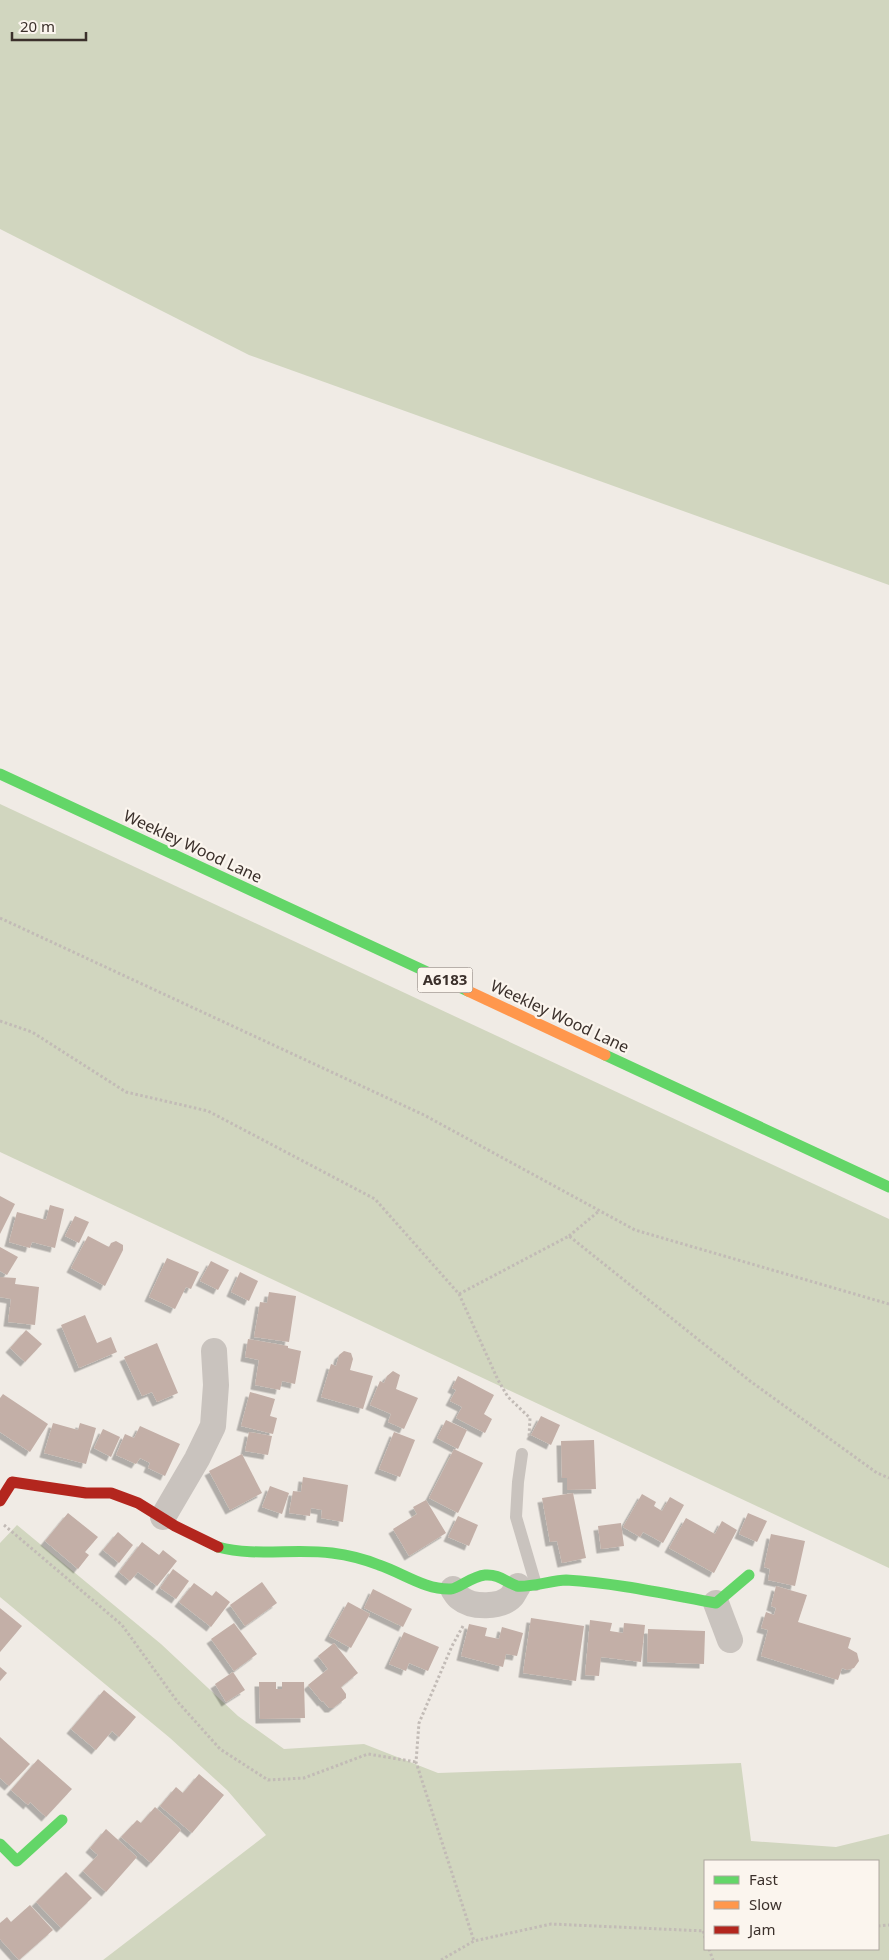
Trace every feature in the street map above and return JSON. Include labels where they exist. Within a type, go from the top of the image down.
[{"type":"main road","name":"Weekley Wood Lane","points":[[0,774],[889,1187]]},
{"type":"main road","points":[[4,1486],[86,1493],[111,1493],[138,1503],[213,1545],[231,1550],[314,1551],[353,1556],[381,1565],[412,1580],[435,1587],[453,1589],[465,1579],[479,1575],[490,1575],[508,1578],[527,1585],[563,1580],[610,1583],[716,1604],[749,1575]]},
{"type":"main road","points":[[0,1844],[17,1861],[62,1820]]},
{"type":"street","points":[[163,1517],[197,1459],[213,1426],[216,1385],[214,1351]]},
{"type":"street","points":[[453,1589],[459,1598],[476,1604],[498,1603],[512,1597],[527,1585]]},
{"type":"street","points":[[716,1604],[730,1640]]},
{"type":"lane","points":[[522,1454],[516,1517],[527,1585]]},
{"type":"path","points":[[0,918],[424,1115],[636,1230],[889,1304]]},
{"type":"path","points":[[0,1021],[32,1032],[126,1092],[208,1111],[375,1199],[459,1294],[498,1380],[508,1397],[530,1418],[529,1437],[522,1454]]},
{"type":"path","points":[[459,1294],[568,1236],[599,1211]]},
{"type":"path","points":[[568,1236],[750,1380],[877,1473],[889,1478]]},
{"type":"path","points":[[0,1522],[122,1625],[177,1701],[220,1749],[268,1780],[304,1778],[368,1754],[416,1762]]},
{"type":"path","points":[[474,1941],[416,1762],[420,1723],[452,1646],[476,1604]]},
{"type":"path","points":[[441,1960],[474,1941],[551,1924],[704,1931]]},
{"type":"green space","points":[[0,0],[889,0],[889,585],[249,355],[0,229]]},
{"type":"green space","points":[[0,804],[889,1219],[889,1568],[0,1152]]},
{"type":"green space","points":[[17,1525],[161,1644],[238,1716],[284,1749],[364,1744],[438,1773],[741,1763],[751,1841],[836,1847],[889,1834],[889,1960],[103,1960],[266,1835],[227,1790],[170,1738],[0,1597],[0,1543]]},
{"type":"building","points":[[0,1196],[15,1204],[0,1234]]},
{"type":"building","points":[[50,1205],[64,1209],[55,1248],[32,1242],[30,1248],[9,1242],[17,1212],[46,1220]]},
{"type":"building","points":[[75,1216],[89,1222],[79,1243],[65,1236]]},
{"type":"building","points":[[88,1236],[109,1247],[111,1243],[116,1241],[123,1245],[123,1250],[105,1286],[71,1268]]},
{"type":"building","points":[[0,1247],[18,1257],[7,1275],[0,1271]]},
{"type":"building","points":[[167,1258],[199,1272],[191,1289],[186,1287],[175,1309],[149,1297]]},
{"type":"building","points":[[211,1261],[229,1270],[218,1290],[200,1281]]},
{"type":"building","points":[[240,1272],[258,1281],[249,1301],[231,1292]]},
{"type":"building","points":[[0,1277],[16,1278],[15,1284],[39,1287],[35,1325],[8,1322],[11,1299],[0,1297]]},
{"type":"building","points":[[269,1292],[296,1296],[289,1342],[254,1337],[260,1302],[267,1303]]},
{"type":"building","points":[[85,1315],[97,1343],[111,1337],[117,1352],[79,1368],[61,1325]]},
{"type":"building","points":[[26,1330],[42,1344],[25,1362],[10,1348]]},
{"type":"building","points":[[248,1339],[288,1346],[288,1348],[301,1351],[295,1384],[282,1381],[280,1390],[255,1385],[259,1360],[245,1357]]},
{"type":"building","points":[[157,1343],[178,1393],[157,1402],[152,1392],[142,1396],[124,1357]]},
{"type":"building","points":[[344,1351],[351,1353],[353,1359],[350,1370],[373,1376],[363,1409],[321,1397],[331,1364],[336,1366],[339,1355]]},
{"type":"building","points":[[393,1371],[400,1375],[396,1389],[418,1398],[404,1429],[388,1422],[391,1414],[370,1405],[380,1381],[384,1383],[387,1376]]},
{"type":"building","points":[[458,1376],[494,1395],[484,1414],[492,1419],[485,1433],[456,1418],[462,1407],[450,1401],[456,1390],[452,1388]]},
{"type":"building","points":[[250,1392],[275,1399],[270,1416],[277,1418],[273,1434],[241,1426]]},
{"type":"building","points":[[3,1394],[48,1424],[30,1452],[0,1432],[0,1398]]},
{"type":"building","points":[[541,1416],[560,1425],[551,1445],[531,1435]]},
{"type":"building","points":[[446,1420],[467,1430],[458,1449],[437,1438]]},
{"type":"building","points":[[53,1423],[78,1430],[80,1423],[96,1428],[86,1464],[44,1453]]},
{"type":"building","points":[[140,1426],[180,1444],[165,1476],[148,1468],[150,1463],[140,1458],[136,1464],[116,1455],[125,1434],[134,1438]]},
{"type":"building","points":[[103,1429],[120,1437],[111,1457],[94,1448]]},
{"type":"building","points":[[249,1432],[272,1436],[268,1455],[245,1451]]},
{"type":"building","points":[[394,1432],[415,1440],[400,1477],[379,1469]]},
{"type":"building","points":[[594,1440],[596,1489],[567,1490],[567,1478],[562,1478],[561,1441]]},
{"type":"building","points":[[454,1449],[483,1463],[458,1513],[429,1498]]},
{"type":"building","points":[[242,1454],[262,1493],[230,1510],[209,1471]]},
{"type":"building","points":[[303,1477],[348,1485],[343,1522],[321,1518],[322,1510],[311,1508],[310,1516],[289,1513],[293,1491],[301,1492]]},
{"type":"building","points":[[270,1486],[289,1493],[282,1514],[262,1507]]},
{"type":"building","points":[[573,1493],[586,1558],[562,1563],[557,1541],[550,1542],[542,1498]]},
{"type":"building","points":[[642,1494],[656,1502],[654,1506],[662,1511],[670,1497],[684,1505],[663,1543],[643,1532],[640,1537],[623,1527]]},
{"type":"building","points":[[426,1500],[446,1533],[409,1556],[393,1529],[417,1514],[413,1507]]},
{"type":"building","points":[[68,1513],[98,1537],[85,1552],[89,1555],[78,1569],[45,1541]]},
{"type":"building","points":[[748,1513],[767,1521],[757,1542],[739,1534]]},
{"type":"building","points":[[458,1516],[478,1525],[469,1546],[448,1537]]},
{"type":"building","points":[[686,1518],[715,1534],[722,1521],[737,1530],[714,1573],[669,1548]]},
{"type":"building","points":[[621,1523],[624,1546],[601,1549],[598,1526]]},
{"type":"building","points":[[118,1532],[133,1545],[119,1563],[103,1550]]},
{"type":"building","points":[[771,1534],[805,1541],[795,1586],[768,1580],[770,1569],[764,1567]]},
{"type":"building","points":[[142,1542],[159,1555],[163,1550],[177,1561],[157,1586],[138,1572],[130,1581],[119,1572]]},
{"type":"building","points":[[173,1569],[189,1581],[176,1599],[160,1588]]},
{"type":"building","points":[[262,1582],[277,1603],[245,1626],[230,1605]]},
{"type":"building","points":[[194,1583],[212,1596],[216,1591],[230,1602],[211,1627],[179,1602]]},
{"type":"building","points":[[776,1586],[807,1595],[798,1622],[851,1638],[848,1648],[857,1653],[859,1661],[854,1668],[847,1670],[842,1668],[838,1680],[761,1656],[768,1630],[761,1628],[766,1612],[774,1615],[776,1608],[771,1606]]},
{"type":"building","points":[[373,1589],[412,1609],[403,1627],[364,1608]]},
{"type":"building","points":[[348,1602],[370,1614],[351,1648],[329,1636]]},
{"type":"building","points":[[0,1608],[22,1626],[0,1652]]},
{"type":"building","points":[[531,1618],[584,1626],[576,1681],[523,1673]]},
{"type":"building","points":[[590,1620],[612,1623],[610,1631],[623,1633],[624,1623],[645,1625],[641,1662],[601,1657],[599,1676],[585,1675]]},
{"type":"building","points":[[234,1623],[257,1654],[234,1671],[211,1639]]},
{"type":"building","points":[[469,1624],[487,1628],[485,1636],[499,1639],[502,1627],[523,1633],[517,1656],[506,1654],[503,1667],[461,1656]]},
{"type":"building","points":[[648,1629],[705,1631],[704,1664],[647,1662]]},
{"type":"building","points":[[404,1632],[439,1647],[428,1671],[409,1663],[406,1671],[389,1664]]},
{"type":"building","points":[[334,1643],[358,1673],[341,1687],[346,1694],[346,1698],[333,1708],[329,1708],[308,1685],[328,1669],[318,1656]]},
{"type":"building","points":[[0,1667],[7,1673],[0,1681]]},
{"type":"building","points":[[233,1672],[245,1690],[226,1702],[215,1684]]},
{"type":"building","points":[[259,1682],[276,1682],[276,1689],[282,1689],[282,1682],[304,1682],[305,1718],[260,1719]]},
{"type":"building","points":[[104,1690],[136,1717],[119,1737],[112,1731],[96,1750],[71,1729]]},
{"type":"building","points":[[0,1737],[30,1764],[9,1786],[0,1778]]},
{"type":"building","points":[[38,1759],[72,1789],[46,1817],[30,1802],[28,1805],[11,1790]]},
{"type":"building","points":[[199,1774],[224,1795],[192,1833],[160,1806],[176,1787],[183,1793]]},
{"type":"building","points":[[155,1807],[181,1830],[151,1863],[121,1837],[137,1820],[141,1823]]},
{"type":"building","points":[[106,1829],[137,1857],[106,1892],[83,1871],[98,1855],[90,1848]]},
{"type":"building","points":[[66,1872],[92,1898],[61,1928],[36,1902]]},
{"type":"building","points":[[30,1905],[53,1930],[19,1960],[0,1939],[0,1923],[7,1917],[11,1922]]},
{"type":"traffic: fast","points":[[0,774],[468,991]]},
{"type":"traffic: fast","points":[[605,1055],[889,1187]]},
{"type":"traffic: fast","points":[[218,1547],[260,1552],[303,1551],[344,1555],[388,1568],[423,1584],[441,1589],[451,1589],[480,1576],[490,1575],[499,1577],[517,1586],[561,1580],[585,1581],[716,1603],[749,1575]]},
{"type":"traffic: fast","points":[[0,1844],[17,1861],[62,1820]]},
{"type":"traffic: slow","points":[[468,991],[605,1055]]},
{"type":"traffic: jam","points":[[0,1501],[12,1482],[86,1493],[111,1493],[138,1503],[175,1526],[218,1547]]}]
